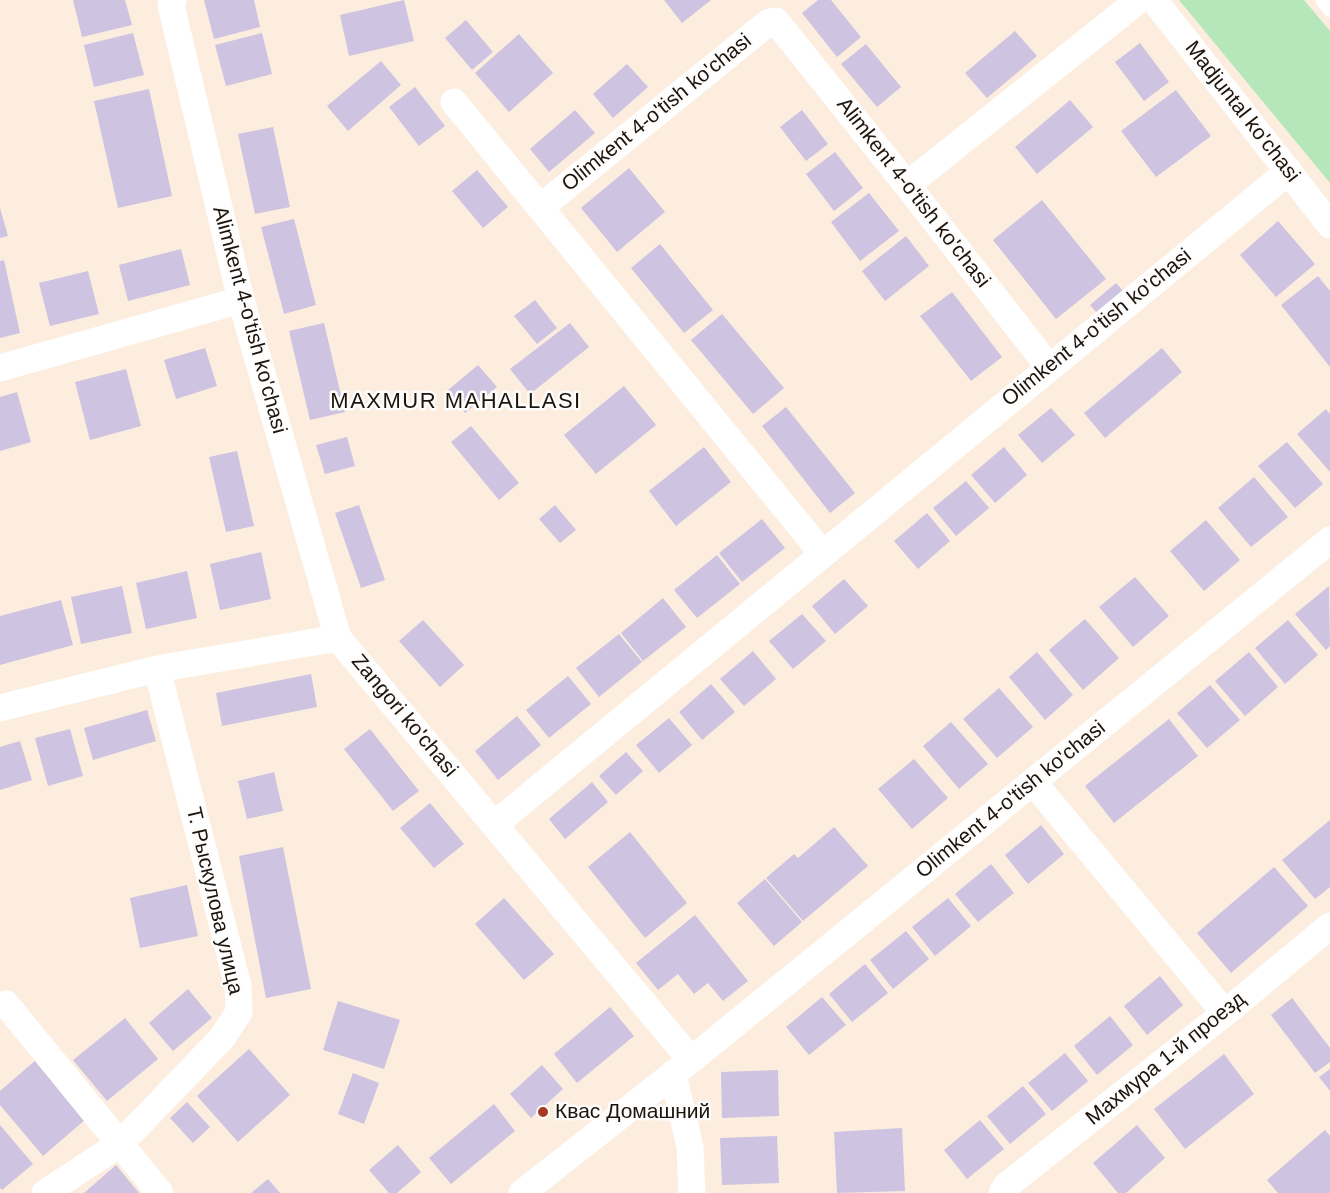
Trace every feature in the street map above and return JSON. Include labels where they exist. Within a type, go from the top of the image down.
[{"type":"street","name":"Alimkent 4-o'tish ko'chasi","points":[[173,0],[171,5],[241,300],[338,638]]},
{"type":"street","points":[[907,185],[1139,0]]},
{"type":"street","name":"Madjuntal ko'chasi","points":[[1154,0],[1330,225]]},
{"type":"street","name":"Alimkent 4-o'tish ko'chasi","points":[[776,21],[1049,367]]},
{"type":"street","name":"Olimkent 4-o'tish ko'chasi","points":[[540,207],[769,22],[776,21]]},
{"type":"street","points":[[454,102],[823,554]]},
{"type":"street","name":"Olimkent 4-o'tish ko'chasi","points":[[495,824],[1289,171]]},
{"type":"street","points":[[0,368],[241,300]]},
{"type":"street","name":"Olimkent 4-o'tish ko'chasi","points":[[682,1067],[1330,540]]},
{"type":"street","name":"Zangori ko'chasi","points":[[0,708],[158,669],[338,638],[495,824],[682,1067]]},
{"type":"street","name":"Т. Рыскулова улица","points":[[45,1193],[121,1143],[222,1038],[238,1012],[238,986],[158,669]]},
{"type":"street","points":[[1033,782],[1225,1014]]},
{"type":"street","name":"Махмура 1-й проезд","points":[[1002,1193],[1006,1186],[1225,1014],[1330,926]]},
{"type":"street","points":[[6,1004],[160,1193]]},
{"type":"street","points":[[522,1193],[682,1067]]},
{"type":"street","points":[[682,1067],[692,1193]]},
{"type":"lane","points":[[1322,0],[1330,10]]},
{"type":"green space","points":[[1179,0],[1304,0],[1330,31],[1330,183]]},
{"type":"building","points":[[73,0],[125,0],[132,25],[82,37]]},
{"type":"building","points":[[204,0],[254,0],[260,27],[214,39]]},
{"type":"building","points":[[404,0],[414,41],[349,56],[340,15]]},
{"type":"building","points":[[664,0],[711,0],[682,23]]},
{"type":"building","points":[[818,0],[831,0],[861,37],[837,57],[802,13]]},
{"type":"building","points":[[466,20],[493,52],[472,70],[445,38]]},
{"type":"building","points":[[1015,31],[1037,56],[987,98],[965,73]]},
{"type":"building","points":[[133,33],[144,75],[94,87],[84,45]]},
{"type":"building","points":[[262,33],[272,74],[226,86],[215,45]]},
{"type":"building","points":[[519,34],[553,73],[509,112],[475,73]]},
{"type":"building","points":[[1140,43],[1169,82],[1144,101],[1115,62]]},
{"type":"building","points":[[866,44],[901,87],[877,107],[841,64]]},
{"type":"building","points":[[381,61],[401,85],[348,131],[327,106]]},
{"type":"building","points":[[627,64],[648,87],[613,118],[593,94]]},
{"type":"building","points":[[415,87],[445,126],[419,146],[389,107]]},
{"type":"building","points":[[149,89],[172,196],[118,208],[94,101]]},
{"type":"building","points":[[1176,90],[1211,136],[1156,177],[1121,131]]},
{"type":"building","points":[[1070,100],[1093,127],[1037,174],[1015,147]]},
{"type":"building","points":[[575,110],[595,133],[549,172],[530,149]]},
{"type":"building","points":[[802,110],[828,144],[806,161],[780,127]]},
{"type":"building","points":[[273,127],[290,207],[255,214],[238,134]]},
{"type":"building","points":[[835,152],[863,188],[834,211],[806,174]]},
{"type":"building","points":[[629,168],[665,212],[617,252],[581,208]]},
{"type":"building","points":[[477,170],[508,207],[483,228],[452,191]]},
{"type":"building","points":[[869,193],[899,231],[860,261],[831,222]]},
{"type":"building","points":[[1042,200],[1106,279],[1056,319],[993,240]]},
{"type":"building","points":[[0,208],[8,236],[0,238]]},
{"type":"building","points":[[294,219],[316,305],[284,314],[261,227]]},
{"type":"building","points":[[1278,221],[1315,264],[1276,297],[1240,255]]},
{"type":"building","points":[[906,236],[929,266],[885,301],[862,271]]},
{"type":"building","points":[[660,244],[713,310],[684,333],[631,268]]},
{"type":"building","points":[[181,249],[190,285],[128,301],[119,265]]},
{"type":"building","points":[[4,260],[20,333],[0,338],[0,261]]},
{"type":"building","points":[[88,271],[99,314],[50,326],[39,283]]},
{"type":"building","points":[[1318,276],[1330,291],[1330,367],[1281,305]]},
{"type":"building","points":[[1116,283],[1129,298],[1103,320],[1090,305]]},
{"type":"building","points":[[952,292],[1002,357],[971,381],[920,316]]},
{"type":"building","points":[[535,300],[557,328],[537,344],[514,316]]},
{"type":"building","points":[[722,314],[784,388],[753,414],[691,340]]},
{"type":"building","points":[[324,323],[345,412],[310,420],[289,331]]},
{"type":"building","points":[[570,323],[589,347],[530,394],[510,369]]},
{"type":"building","points":[[205,348],[217,386],[176,399],[164,360]]},
{"type":"building","points":[[1162,348],[1182,372],[1105,438],[1084,413]]},
{"type":"building","points":[[478,365],[497,387],[465,413],[447,391]]},
{"type":"building","points":[[126,369],[141,426],[90,440],[75,382]]},
{"type":"building","points":[[624,386],[656,425],[596,474],[564,435]]},
{"type":"building","points":[[17,392],[31,442],[0,451],[0,397]]},
{"type":"building","points":[[786,407],[855,493],[830,513],[762,426]]},
{"type":"building","points":[[1051,408],[1075,435],[1042,463],[1018,435]]},
{"type":"building","points":[[1326,409],[1330,414],[1330,472],[1297,434]]},
{"type":"building","points":[[471,426],[519,483],[499,500],[451,442]]},
{"type":"building","points":[[347,437],[355,466],[325,474],[316,445]]},
{"type":"building","points":[[1287,442],[1323,484],[1295,508],[1258,466]]},
{"type":"building","points":[[704,447],[731,482],[676,526],[649,491]]},
{"type":"building","points":[[1004,447],[1027,475],[995,503],[971,475]]},
{"type":"building","points":[[237,451],[254,526],[226,532],[209,457]]},
{"type":"building","points":[[1254,477],[1288,517],[1251,547],[1218,508]]},
{"type":"building","points":[[966,481],[989,508],[956,536],[933,508]]},
{"type":"building","points":[[359,505],[385,580],[361,588],[335,513]]},
{"type":"building","points":[[555,505],[576,530],[560,543],[539,519]]},
{"type":"building","points":[[927,513],[950,541],[918,569],[894,541]]},
{"type":"building","points":[[762,519],[785,548],[742,582],[719,553]]},
{"type":"building","points":[[1206,520],[1240,560],[1204,591],[1170,551]]},
{"type":"building","points":[[261,552],[271,599],[220,610],[210,564]]},
{"type":"building","points":[[717,555],[740,584],[697,618],[674,590]]},
{"type":"building","points":[[187,571],[197,618],[146,629],[136,583]]},
{"type":"building","points":[[1135,577],[1169,616],[1133,647],[1099,607]]},
{"type":"building","points":[[844,579],[868,606],[835,634],[812,606]]},
{"type":"building","points":[[122,586],[132,633],[81,644],[71,597]]},
{"type":"building","points":[[1329,586],[1330,646],[1326,650],[1295,614]]},
{"type":"building","points":[[663,598],[686,627],[643,661],[621,633]]},
{"type":"building","points":[[61,600],[73,645],[0,665],[0,616]]},
{"type":"building","points":[[802,614],[826,641],[793,669],[769,641]]},
{"type":"building","points":[[1085,619],[1119,658],[1083,690],[1049,650]]},
{"type":"building","points":[[423,620],[464,665],[440,687],[399,641]]},
{"type":"building","points":[[1288,620],[1318,655],[1285,684],[1255,648]]},
{"type":"building","points":[[619,634],[642,662],[599,697],[576,668]]},
{"type":"building","points":[[753,651],[776,679],[744,706],[720,679]]},
{"type":"building","points":[[1037,652],[1073,695],[1045,720],[1009,677]]},
{"type":"building","points":[[1249,652],[1278,687],[1245,716],[1215,681]]},
{"type":"building","points":[[311,674],[317,707],[222,726],[216,693]]},
{"type":"building","points":[[568,676],[591,704],[549,738],[526,710]]},
{"type":"building","points":[[711,684],[735,712],[702,740],[679,712]]},
{"type":"building","points":[[1210,685],[1240,720],[1207,748],[1177,713]]},
{"type":"building","points":[[999,688],[1033,727],[997,758],[963,719]]},
{"type":"building","points":[[147,710],[156,741],[93,760],[84,728]]},
{"type":"building","points":[[517,716],[541,745],[498,780],[475,751]]},
{"type":"building","points":[[669,718],[692,745],[659,773],[636,745]]},
{"type":"building","points":[[1169,719],[1198,756],[1114,823],[1085,786]]},
{"type":"building","points":[[951,722],[988,764],[959,789],[923,746]]},
{"type":"building","points":[[70,729],[83,776],[48,786],[35,738]]},
{"type":"building","points":[[370,729],[419,791],[393,811],[344,749]]},
{"type":"building","points":[[20,741],[32,780],[0,790],[0,747]]},
{"type":"building","points":[[626,752],[643,771],[616,795],[599,776]]},
{"type":"building","points":[[914,759],[948,798],[912,829],[878,789]]},
{"type":"building","points":[[274,772],[283,811],[247,819],[238,781]]},
{"type":"building","points":[[592,782],[608,802],[565,839],[549,819]]},
{"type":"building","points":[[430,803],[464,844],[434,868],[400,828]]},
{"type":"building","points":[[1330,820],[1330,887],[1315,899],[1282,860]]},
{"type":"building","points":[[1041,825],[1064,854],[1028,884],[1005,855]]},
{"type":"building","points":[[834,827],[868,866],[803,921],[766,878],[794,854],[798,858]]},
{"type":"building","points":[[630,832],[687,903],[645,938],[588,867]]},
{"type":"building","points":[[283,847],[311,989],[266,998],[239,856]]},
{"type":"building","points":[[991,864],[1014,893],[978,922],[955,894]]},
{"type":"building","points":[[1274,867],[1308,906],[1231,973],[1197,933]]},
{"type":"building","points":[[765,879],[802,922],[774,946],[737,903]]},
{"type":"building","points":[[187,885],[198,936],[140,948],[130,898]]},
{"type":"building","points":[[504,898],[554,954],[524,980],[475,924]]},
{"type":"building","points":[[948,898],[971,926],[935,956],[912,927]]},
{"type":"building","points":[[695,915],[748,981],[723,1001],[708,983],[694,994],[678,974],[658,990],[636,963]]},
{"type":"building","points":[[906,931],[929,959],[893,989],[870,960]]},
{"type":"building","points":[[865,964],[888,993],[852,1022],[829,994]]},
{"type":"building","points":[[1160,976],[1183,1005],[1147,1035],[1124,1006]]},
{"type":"building","points":[[188,989],[212,1018],[173,1051],[149,1023]]},
{"type":"building","points":[[822,997],[846,1025],[809,1055],[786,1027]]},
{"type":"building","points":[[1292,998],[1330,1048],[1330,1062],[1315,1073],[1271,1015]]},
{"type":"building","points":[[338,1001],[400,1020],[384,1069],[323,1050]]},
{"type":"building","points":[[610,1007],[634,1036],[577,1083],[554,1054]]},
{"type":"building","points":[[1110,1016],[1133,1045],[1097,1075],[1074,1046]]},
{"type":"building","points":[[125,1018],[158,1059],[107,1101],[73,1060]]},
{"type":"building","points":[[249,1049],[290,1095],[238,1142],[197,1096]]},
{"type":"building","points":[[1065,1053],[1088,1081],[1052,1111],[1028,1083]]},
{"type":"building","points":[[1224,1054],[1254,1094],[1185,1149],[1154,1109]]},
{"type":"building","points":[[36,1060],[86,1119],[43,1156],[0,1105],[0,1091]]},
{"type":"building","points":[[542,1065],[563,1089],[531,1118],[510,1094]]},
{"type":"building","points":[[1330,1069],[1330,1091],[1319,1077]]},
{"type":"building","points":[[778,1070],[779,1116],[722,1118],[721,1072]]},
{"type":"building","points":[[353,1073],[379,1083],[364,1124],[338,1114]]},
{"type":"building","points":[[1023,1086],[1046,1114],[1010,1144],[987,1116]]},
{"type":"building","points":[[187,1102],[210,1127],[193,1143],[170,1118]]},
{"type":"building","points":[[494,1104],[515,1131],[451,1184],[429,1158]]},
{"type":"building","points":[[980,1120],[1004,1149],[967,1179],[944,1150]]},
{"type":"building","points":[[0,1125],[33,1164],[2,1190],[0,1188]]},
{"type":"building","points":[[1137,1125],[1165,1158],[1126,1193],[1118,1193],[1093,1163]]},
{"type":"building","points":[[902,1128],[905,1191],[837,1193],[834,1132]]},
{"type":"building","points":[[1325,1130],[1330,1136],[1330,1193],[1278,1193],[1267,1180]]},
{"type":"building","points":[[777,1136],[779,1183],[722,1185],[720,1138]]},
{"type":"building","points":[[398,1145],[421,1172],[397,1193],[389,1193],[369,1170]]},
{"type":"building","points":[[116,1165],[139,1193],[84,1193]]},
{"type":"building","points":[[268,1179],[280,1193],[251,1193]]},
{"type":"place","name":"Квас Домашний","points":[[543,1112]]},
{"type":"district","name":"MAXMUR MAHALLASI","points":[[456,402]]}]
